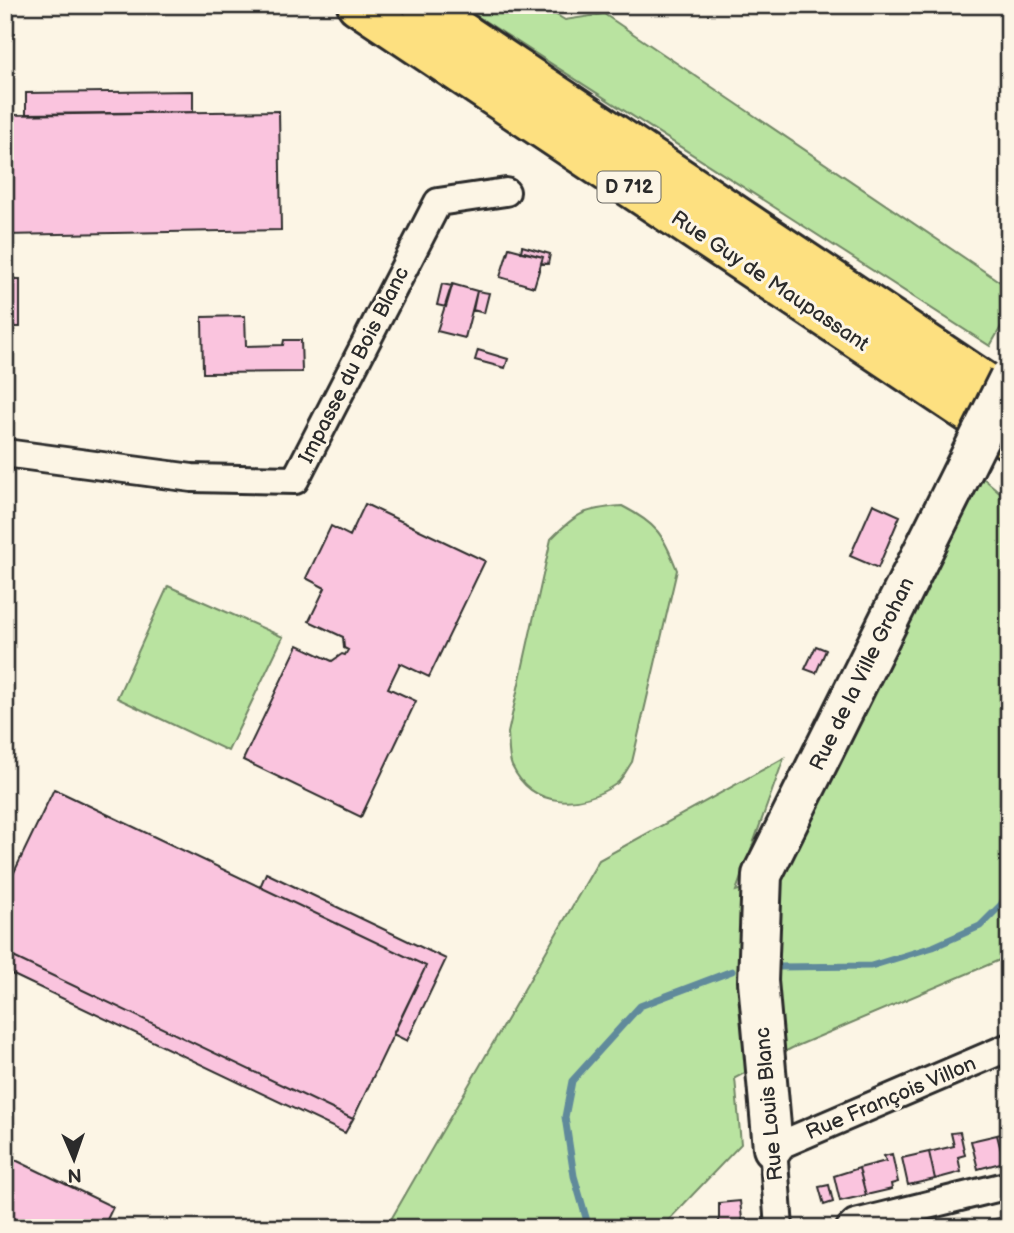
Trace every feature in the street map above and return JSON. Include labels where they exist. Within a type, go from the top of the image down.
[{"type":"main road","name":"Rue Guy de Maupassant","points":[[357,5],[1009,440]]},
{"type":"main road","name":"Rue Guy de Maupassant","points":[[422,5],[1009,398]]},
{"type":"main road","points":[[837,283],[1009,377]]},
{"type":"main road","points":[[901,368],[1009,464]]},
{"type":"street","name":"Impasse du Bois Blanc","points":[[5,453],[192,478],[295,480],[438,202],[506,192]]},
{"type":"street","name":"Rue de la Ville Grohan","points":[[758,981],[762,875],[1009,377]]},
{"type":"street","name":"Rue Louis Blanc","points":[[758,981],[779,1228]]},
{"type":"street","name":"Rue François Villon","points":[[773,1148],[1009,1048]]},
{"type":"street","points":[[850,1228],[855,1223],[1009,1185]]},
{"type":"green space","points":[[460,5],[540,5],[565,20],[604,14],[1009,288],[1009,313],[990,346]]},
{"type":"green space","points":[[983,478],[1009,500],[1009,956],[792,1048],[735,1078],[741,1144],[661,1228],[386,1228],[599,860],[784,758],[736,891],[782,876]]},
{"type":"green space","points":[[622,506],[657,531],[677,570],[632,762],[618,782],[587,798],[558,800],[544,797],[521,780],[512,766],[508,733],[551,539],[575,517],[590,511]]},
{"type":"green space","points":[[168,586],[283,637],[228,751],[117,698]]},
{"type":"building","points":[[193,91],[193,112],[26,114],[26,93]]},
{"type":"building","points":[[279,111],[281,230],[5,235],[5,115]]},
{"type":"building","points":[[522,246],[550,254],[548,264],[541,263],[543,257],[521,252]]},
{"type":"building","points":[[509,248],[543,257],[534,287],[500,277]]},
{"type":"building","points":[[5,279],[20,279],[20,327],[5,327]]},
{"type":"building","points":[[442,284],[452,286],[446,307],[437,305]]},
{"type":"building","points":[[452,284],[477,291],[465,338],[437,331]]},
{"type":"building","points":[[477,291],[489,293],[484,313],[473,310]]},
{"type":"building","points":[[245,316],[246,346],[283,345],[284,340],[301,340],[302,372],[203,373],[202,317]]},
{"type":"building","points":[[478,350],[508,359],[505,368],[475,360]]},
{"type":"building","points":[[365,504],[485,561],[429,677],[400,663],[388,688],[416,701],[361,817],[243,760],[298,645],[332,661],[342,654],[345,655],[348,650],[344,648],[343,637],[309,621],[325,588],[306,578],[331,526],[350,536]]},
{"type":"building","points":[[873,504],[900,516],[878,568],[850,556]]},
{"type":"building","points":[[816,646],[826,650],[816,673],[805,669]]},
{"type":"building","points":[[54,789],[426,966],[353,1119],[5,953],[5,891]]},
{"type":"building","points":[[266,873],[446,959],[407,1041],[393,1034],[426,966],[260,887]]},
{"type":"building","points":[[5,953],[353,1119],[345,1133],[5,971]]},
{"type":"building","points":[[960,1132],[965,1155],[958,1157],[961,1172],[935,1179],[929,1152],[954,1146],[951,1133]]},
{"type":"building","points":[[1009,1132],[1009,1161],[1004,1162],[997,1135]]},
{"type":"building","points":[[997,1135],[1004,1162],[978,1169],[971,1141]]},
{"type":"building","points":[[929,1152],[935,1179],[908,1185],[902,1158]]},
{"type":"building","points":[[892,1154],[898,1182],[891,1184],[892,1189],[866,1195],[859,1168],[886,1161],[884,1156]]},
{"type":"building","points":[[5,1155],[113,1207],[103,1228],[5,1228]]},
{"type":"building","points":[[859,1168],[866,1195],[840,1201],[834,1176]]},
{"type":"building","points":[[829,1185],[833,1202],[824,1205],[819,1187]]},
{"type":"building","points":[[740,1201],[743,1228],[719,1228],[719,1203]]},
{"type":"building","points":[[1008,1216],[1009,1228],[983,1228],[982,1222]]},
{"type":"waterway","points":[[778,967],[871,966],[933,947],[980,926],[1001,905],[1009,889]]},
{"type":"waterway","points":[[589,1228],[574,1176],[565,1117],[572,1081],[640,1006],[732,971]]}]
